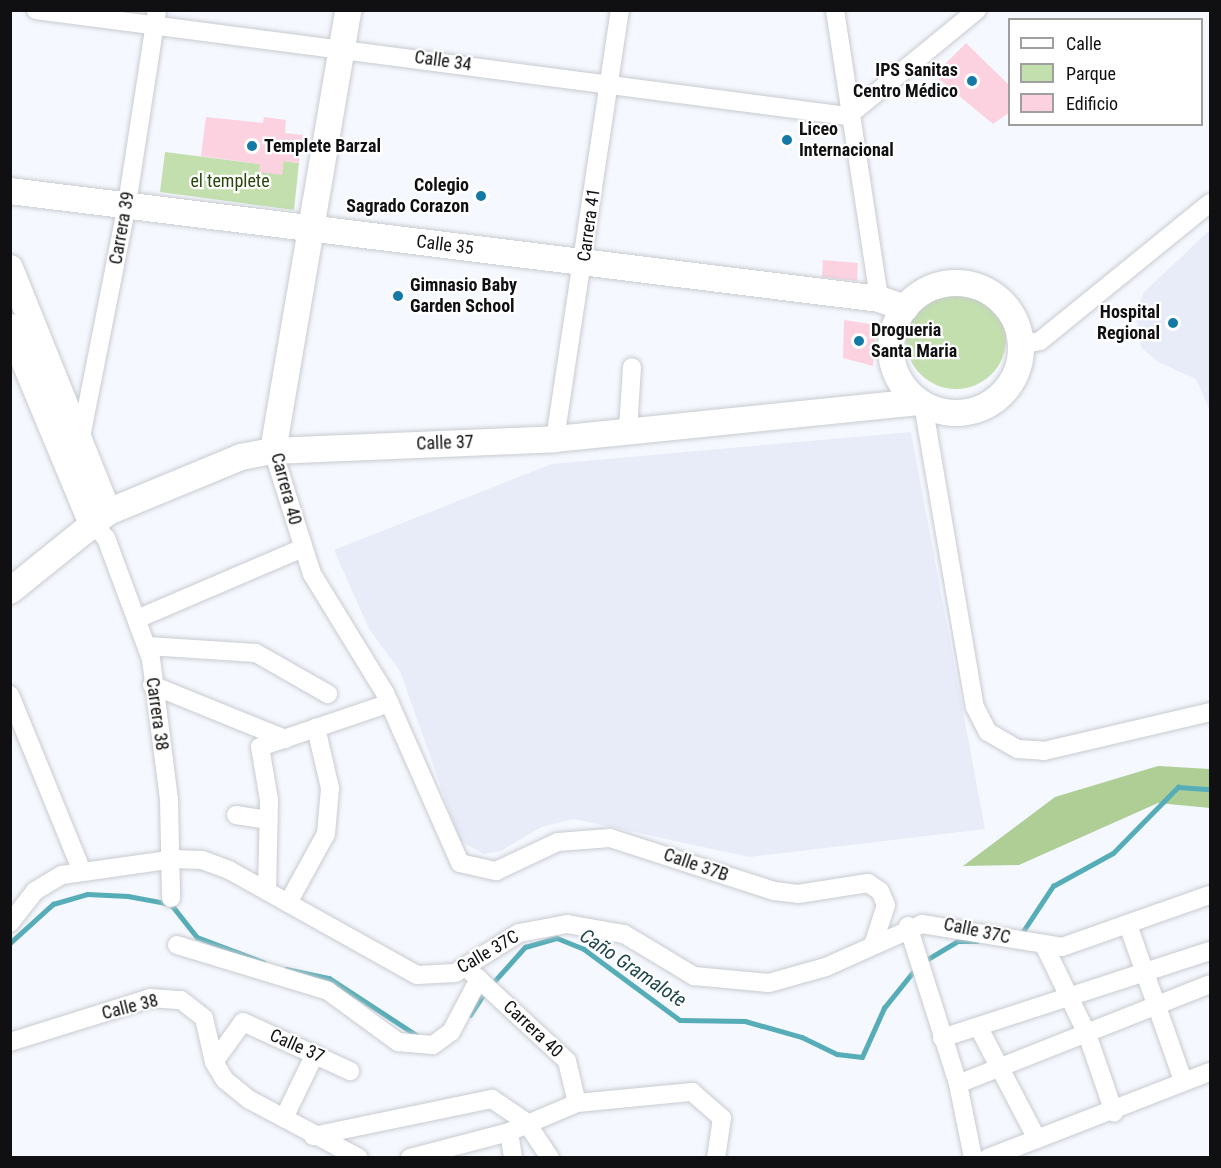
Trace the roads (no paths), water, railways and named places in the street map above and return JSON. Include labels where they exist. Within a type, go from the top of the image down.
[{"type":"street","name":"Calle 34","points":[[36,10],[156,18],[342,48],[848,116]]},
{"type":"street","name":"Carrera 40","points":[[348,10],[314,229],[273,451],[312,574],[390,703],[460,863]]},
{"type":"street","name":"Carrera 41","points":[[555,439],[584,262],[620,10]]},
{"type":"street","points":[[835,10],[848,116],[879,300]]},
{"type":"street","points":[[848,116],[977,10]]},
{"type":"street","name":"Carrera 39","points":[[75,449],[127,204],[156,18]]},
{"type":"street","name":"Calle 35","points":[[10,191],[879,300],[904,308]]},
{"type":"street","points":[[1031,343],[1005,306],[971,284],[938,285],[904,308],[895,325],[891,354],[905,390],[920,403],[953,413],[985,406],[1009,386],[1031,343],[1210,203]]},
{"type":"street","name":"Carrera 38","points":[[10,268],[148,646],[174,859],[171,898]]},
{"type":"street","name":"Carrera 38","points":[[12,337],[75,449]]},
{"type":"street","points":[[628,429],[632,367]]},
{"type":"street","points":[[920,403],[975,706],[988,732],[1005,745],[1044,751],[1210,712]]},
{"type":"street","name":"Calle 37","points":[[10,591],[102,524],[241,457],[273,451],[555,439],[628,429],[920,403]]},
{"type":"street","points":[[137,619],[303,548]]},
{"type":"street","points":[[148,646],[256,653],[328,694]]},
{"type":"street","points":[[152,685],[285,739]]},
{"type":"street","points":[[10,695],[81,871]]},
{"type":"street","points":[[267,891],[269,820],[260,747],[390,703]]},
{"type":"street","points":[[288,903],[326,834],[330,788],[316,728]]},
{"type":"street","points":[[236,815],[269,820]]},
{"type":"street","name":"Calle 37B","points":[[460,863],[471,869],[496,871],[558,842],[609,838],[774,891],[798,894],[868,883],[880,891],[886,905],[874,943]]},
{"type":"street","name":"Calle 37C","points":[[10,923],[35,891],[81,871],[174,859],[216,864],[408,972],[436,977],[466,967],[519,933],[567,924],[624,934],[694,976],[734,983],[807,974],[908,926],[936,922],[1045,947],[1088,941],[1210,895]]},
{"type":"street","points":[[1128,925],[1148,973],[1183,1080]]},
{"type":"street","points":[[908,926],[958,1084],[973,1158]]},
{"type":"street","points":[[177,945],[328,991],[398,1042],[433,1045],[451,1032],[481,981]]},
{"type":"street","points":[[1045,947],[1087,1034],[1114,1112]]},
{"type":"street","points":[[942,1038],[980,1030],[1069,997],[1210,951]]},
{"type":"street","name":"Carrera 40","points":[[466,967],[567,1061],[577,1103]]},
{"type":"street","points":[[958,1084],[1210,984]]},
{"type":"street","name":"Calle 38","points":[[10,1042],[150,998],[170,998],[199,1010],[214,1062],[225,1080],[250,1100],[313,1136],[359,1158]]},
{"type":"street","name":"Calle 37","points":[[214,1062],[243,1022],[350,1071]]},
{"type":"street","points":[[980,1030],[997,1068],[1036,1137]]},
{"type":"street","points":[[284,1119],[315,1054]]},
{"type":"street","points":[[988,1158],[1036,1137],[1114,1112],[1183,1080],[1210,1072]]},
{"type":"street","points":[[410,1158],[509,1132],[526,1122],[577,1103],[692,1092],[722,1118],[723,1139],[716,1158]]},
{"type":"street","points":[[313,1136],[492,1099],[526,1122],[550,1158]]},
{"type":"street","points":[[509,1132],[513,1158]]},
{"type":"waterway","name":"Caño Gramalote","points":[[1020,936],[1053,886],[1113,853],[1178,787],[1210,789]]},
{"type":"waterway","name":"Caño Gramalote","points":[[10,943],[53,904],[87,894],[128,896],[171,904],[197,937],[263,962]]},
{"type":"waterway","name":"Caño Gramalote","points":[[491,985],[525,947],[557,938],[584,949],[680,1020],[745,1021],[802,1037],[837,1054],[862,1057],[884,1008],[917,967]]},
{"type":"waterway","name":"Caño Gramalote","points":[[923,962],[956,942],[978,942]]},
{"type":"waterway","name":"Caño Gramalote","points":[[286,969],[329,978],[418,1036]]},
{"type":"waterway","name":"Caño Gramalote","points":[[470,1015],[485,992]]},
{"type":"place","name":"IPS Sanitas Centro Médico","points":[[972,81]]},
{"type":"place","name":"Liceo Internacional","points":[[787,140]]},
{"type":"place","name":"Templete Barzal","points":[[252,146]]},
{"type":"place","name":"Colegio Sagrado Corazon","points":[[481,196]]},
{"type":"place","name":"Gimnasio Baby Garden School","points":[[398,296]]},
{"type":"place","name":"Hospital Regional","points":[[1173,323]]},
{"type":"place","name":"Drogueria Santa Maria","points":[[859,341]]},
{"type":"park label","name":"el templete","points":[[230,181]]}]
